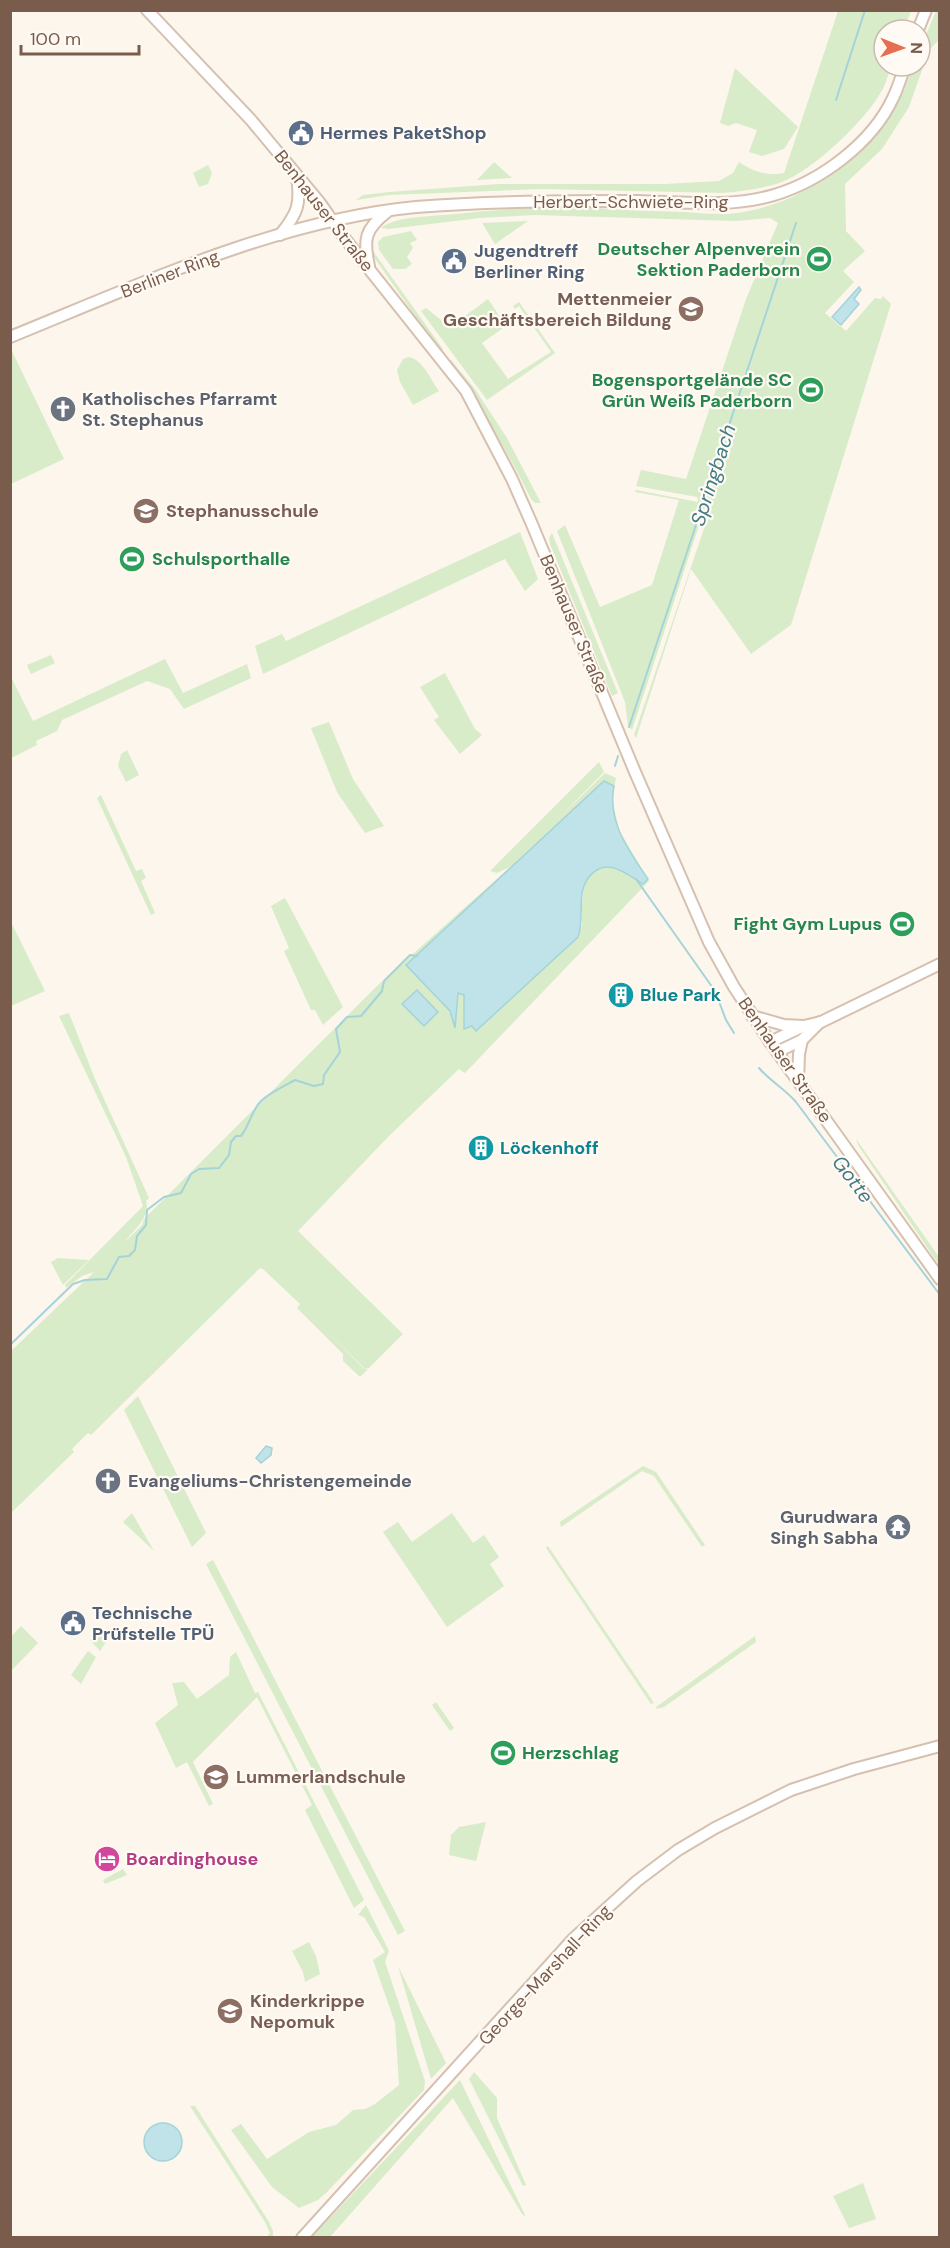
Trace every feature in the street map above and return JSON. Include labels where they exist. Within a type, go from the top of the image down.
[{"type":"main road","name":"Benhauser Straße","points":[[147,10],[252,120],[466,391],[508,471],[531,522],[696,914],[729,978],[770,1042],[939,1279]]},
{"type":"main road","name":"Herbert-Schwiete-Ring","points":[[333,221],[388,211],[499,202],[723,204],[775,194],[827,170],[858,144],[872,130],[893,99],[901,78]]},
{"type":"main road","points":[[279,235],[292,220],[298,206],[297,175]]},
{"type":"main road","points":[[369,269],[366,237],[375,221],[388,211]]},
{"type":"main road","name":"Berliner Ring","points":[[10,337],[175,271],[279,235],[333,221]]},
{"type":"main road","points":[[770,1042],[804,1026],[820,1022],[939,964]]},
{"type":"main road","points":[[753,1016],[784,1024],[804,1026]]},
{"type":"main road","points":[[777,1052],[802,1040],[820,1022]]},
{"type":"main road","points":[[798,1081],[802,1040]]},
{"type":"main road","name":"George-Marshall-Ring","points":[[302,2238],[445,2083],[573,1939],[637,1881],[678,1850],[715,1828],[791,1790],[854,1769],[939,1746]]},
{"type":"green space","points":[[838,11],[911,11],[908,18],[872,18],[872,78],[887,78],[884,86],[873,104],[851,130],[823,156],[782,182],[760,188],[723,193],[542,189],[389,195],[356,200],[363,195],[389,192],[499,184],[666,184],[719,181],[733,173],[739,162],[760,172],[784,173]]},
{"type":"green space","points":[[936,11],[939,11],[939,40],[932,47],[932,20]]},
{"type":"green space","points":[[735,68],[798,127],[784,149],[762,156],[749,152],[757,130],[736,123],[728,126],[720,123]]},
{"type":"green space","points":[[908,78],[919,78],[909,107],[882,149],[845,184],[846,231],[865,251],[843,271],[854,282],[825,313],[846,331],[875,298],[881,299],[883,296],[891,304],[791,625],[751,654],[691,569],[636,738],[634,735],[712,505],[706,504],[632,730],[628,726],[625,702],[557,531],[565,525],[600,607],[652,585],[679,500],[635,492],[636,490],[698,502],[697,497],[636,486],[641,470],[686,479],[746,299],[778,223],[770,218],[736,221],[534,215],[381,228],[396,221],[416,217],[524,208],[575,207],[730,214],[762,208],[808,189],[848,161],[883,125]]},
{"type":"green space","points":[[494,162],[512,178],[477,180]]},
{"type":"green space","points":[[208,165],[212,173],[208,184],[199,187],[193,173]]},
{"type":"green space","points":[[528,221],[495,244],[482,223]]},
{"type":"green space","points":[[411,231],[417,240],[410,243],[413,248],[407,257],[412,264],[405,269],[393,269],[379,250],[378,242],[383,237]]},
{"type":"green space","points":[[372,238],[373,251],[443,349],[441,353],[371,253]]},
{"type":"green space","points":[[488,299],[506,326],[482,343],[508,379],[551,352],[519,306],[515,309],[513,306],[519,302],[555,353],[487,400],[421,311],[426,308],[450,327]]},
{"type":"green space","points":[[10,347],[64,459],[11,484],[10,484]]},
{"type":"green space","points":[[409,357],[423,366],[439,391],[413,405],[400,382],[397,370],[403,359]]},
{"type":"green space","points":[[451,360],[475,389],[507,438],[541,503],[535,503],[531,499],[493,429],[448,362]]},
{"type":"green space","points":[[520,532],[538,579],[525,591],[505,559],[263,674],[255,646],[282,634],[286,641]]},
{"type":"green space","points":[[552,533],[618,693],[612,696],[550,544],[549,538]]},
{"type":"green space","points":[[51,655],[55,663],[31,674],[27,665]]},
{"type":"green space","points":[[165,659],[183,693],[247,664],[251,678],[184,709],[170,689],[147,681],[62,720],[57,731],[36,741],[37,745],[11,758],[11,677],[33,721]]},
{"type":"green space","points":[[445,673],[475,729],[482,735],[460,754],[434,720],[439,717],[420,687]]},
{"type":"green space","points":[[329,722],[353,779],[384,826],[365,833],[337,792],[311,728]]},
{"type":"green space","points":[[127,750],[139,775],[126,782],[118,766],[121,754]]},
{"type":"green space","points":[[599,762],[604,772],[554,823],[605,773],[616,778],[613,791],[614,786],[604,781],[406,965],[450,1011],[454,1026],[458,993],[464,994],[464,1029],[472,1025],[476,1031],[582,926],[584,887],[593,871],[600,867],[614,867],[643,884],[647,879],[619,830],[649,881],[465,1073],[459,1069],[389,1136],[298,1231],[403,1334],[369,1368],[364,1368],[325,1329],[363,1368],[368,1369],[360,1377],[343,1361],[343,1354],[297,1308],[300,1304],[260,1268],[91,1435],[88,1433],[72,1449],[74,1452],[10,1514],[11,1351],[94,1272],[82,1276],[66,1288],[65,1285],[143,1206],[126,1157],[59,1016],[69,1013],[95,1079],[149,1198],[146,1201],[144,1218],[126,1241],[142,1225],[144,1219],[376,987],[510,867],[497,873],[490,871]]},
{"type":"green space","points":[[101,795],[136,871],[142,869],[146,878],[141,881],[155,913],[151,915],[97,798]]},
{"type":"green space","points":[[285,898],[343,1007],[323,1025],[315,1010],[311,1010],[284,951],[289,948],[271,906]]},
{"type":"green space","points":[[10,920],[45,991],[11,1006],[10,1006]]},
{"type":"green space","points":[[856,1139],[939,1257],[939,1265],[858,1145]]},
{"type":"green space","points":[[58,1258],[89,1260],[63,1285],[51,1262]]},
{"type":"green space","points":[[138,1396],[206,1533],[192,1547],[124,1410]]},
{"type":"green space","points":[[643,1466],[656,1472],[705,1545],[702,1547],[654,1476],[642,1471],[561,1527],[560,1522]]},
{"type":"green space","points":[[132,1513],[154,1551],[123,1522]]},
{"type":"green space","points":[[452,1513],[473,1543],[484,1535],[499,1557],[490,1564],[504,1586],[447,1627],[383,1532],[398,1522],[412,1542]]},
{"type":"green space","points":[[548,1546],[654,1703],[651,1704],[546,1548]]},
{"type":"green space","points":[[213,1560],[405,1931],[398,1935],[206,1564]]},
{"type":"green space","points":[[21,1626],[38,1643],[11,1671],[11,1637]]},
{"type":"green space","points":[[102,1631],[110,1636],[100,1651],[90,1640],[96,1632]]},
{"type":"green space","points":[[755,1636],[756,1642],[664,1707],[657,1709],[656,1707]]},
{"type":"green space","points":[[88,1651],[96,1657],[81,1684],[71,1675]]},
{"type":"green space","points":[[236,1652],[255,1693],[258,1692],[364,1900],[354,1908],[305,1810],[312,1805],[257,1697],[193,1762],[213,1804],[209,1806],[187,1762],[176,1768],[155,1723],[178,1705],[172,1683],[184,1682],[197,1699],[229,1675],[230,1657]]},
{"type":"green space","points":[[436,1702],[454,1728],[450,1731],[432,1705]]},
{"type":"green space","points":[[486,1822],[476,1861],[449,1855],[451,1835],[459,1827]]},
{"type":"green space","points":[[123,1869],[127,1875],[105,1884],[103,1880]]},
{"type":"green space","points":[[366,1905],[389,1951],[385,1962],[425,2081],[424,2090],[328,2191],[318,2200],[299,2208],[272,2187],[231,2130],[241,2124],[267,2159],[309,2132],[336,2125],[353,2110],[365,2109],[375,2104],[399,2085],[395,2023],[373,1960],[385,1952],[364,1917],[358,1915]]},
{"type":"green space","points":[[309,1942],[316,1956],[320,1974],[305,1982],[303,1972],[292,1951]]},
{"type":"green space","points":[[398,1966],[446,2063],[431,2079]]},
{"type":"green space","points":[[474,2072],[497,2098],[497,2118],[526,2185],[523,2186],[469,2079]]},
{"type":"green space","points":[[460,2080],[526,2217],[522,2214],[453,2098],[330,2237],[312,2237]]},
{"type":"green space","points":[[190,2106],[195,2106],[269,2222],[273,2237],[267,2237],[270,2233],[265,2222]]},
{"type":"green space","points":[[863,2183],[876,2219],[849,2228],[833,2196]]},
{"type":"water","points":[[859,287],[861,290],[854,299],[859,304],[841,325],[832,317]]},
{"type":"water","points":[[604,781],[614,786],[614,812],[621,836],[648,879],[643,884],[616,868],[602,868],[595,871],[583,889],[578,937],[476,1031],[472,1026],[464,1029],[464,995],[458,993],[455,1028],[450,1011],[406,965]]},
{"type":"water","points":[[417,990],[438,1012],[424,1026],[402,1004]]},
{"type":"water","points":[[266,1446],[272,1448],[271,1455],[261,1463],[256,1458]]},
{"type":"water","points":[[163,2123],[176,2129],[182,2142],[176,2155],[163,2161],[150,2155],[144,2142],[150,2129]]},
{"type":"waterway","name":"Springbach","points":[[836,100],[865,10]]},
{"type":"waterway","name":"Springbach","points":[[629,727],[796,223]]},
{"type":"waterway","name":"Springbach","points":[[615,766],[618,756]]},
{"type":"waterway","name":"Gotte","points":[[636,879],[715,991],[726,1020],[734,1033]]},
{"type":"waterway","name":"Springbach","points":[[10,1345],[73,1284],[85,1280],[107,1279],[119,1257],[129,1256],[135,1250],[137,1236],[146,1225],[147,1210],[164,1197],[181,1193],[191,1174],[199,1169],[219,1168],[229,1155],[231,1142],[236,1136],[241,1136],[255,1109],[264,1098],[295,1080],[314,1086],[323,1084],[324,1075],[340,1052],[336,1029],[347,1017],[361,1016],[382,991],[384,981],[410,955],[417,956]]},
{"type":"waterway","name":"Gotte","points":[[759,1068],[796,1102],[940,1295]]},
{"type":"place","name":"Hermes PaketShop","points":[[301,133]]},
{"type":"place","name":"Deutscher Alpenverein Sektion Paderborn","points":[[819,259]]},
{"type":"place","name":"Jugendtreff Berliner Ring","points":[[454,261]]},
{"type":"place","name":"Mettenmeier Geschäftsbereich Bildung","points":[[691,309]]},
{"type":"place","name":"Bogensportgelände SC Grün Weiß Paderborn","points":[[811,390]]},
{"type":"place","name":"Katholisches Pfarramt St. Stephanus","points":[[63,409]]},
{"type":"place","name":"Stephanusschule","points":[[146,511]]},
{"type":"place","name":"Schulsporthalle","points":[[132,559]]},
{"type":"place","name":"Fight Gym Lupus","points":[[902,924]]},
{"type":"place","name":"Blue Park","points":[[621,995]]},
{"type":"place","name":"Löckenhoff","points":[[481,1148]]},
{"type":"place","name":"Evangeliums-Christengemeinde","points":[[108,1481]]},
{"type":"place","name":"Gurudwara Singh Sabha","points":[[898,1527]]},
{"type":"place","name":"Technische Prüfstelle TPÜ","points":[[73,1623]]},
{"type":"place","name":"Herzschlag","points":[[503,1753]]},
{"type":"place","name":"Lummerlandschule","points":[[216,1777]]},
{"type":"place","name":"Boardinghouse","points":[[107,1859]]},
{"type":"place","name":"Kinderkrippe Nepomuk","points":[[230,2011]]}]
